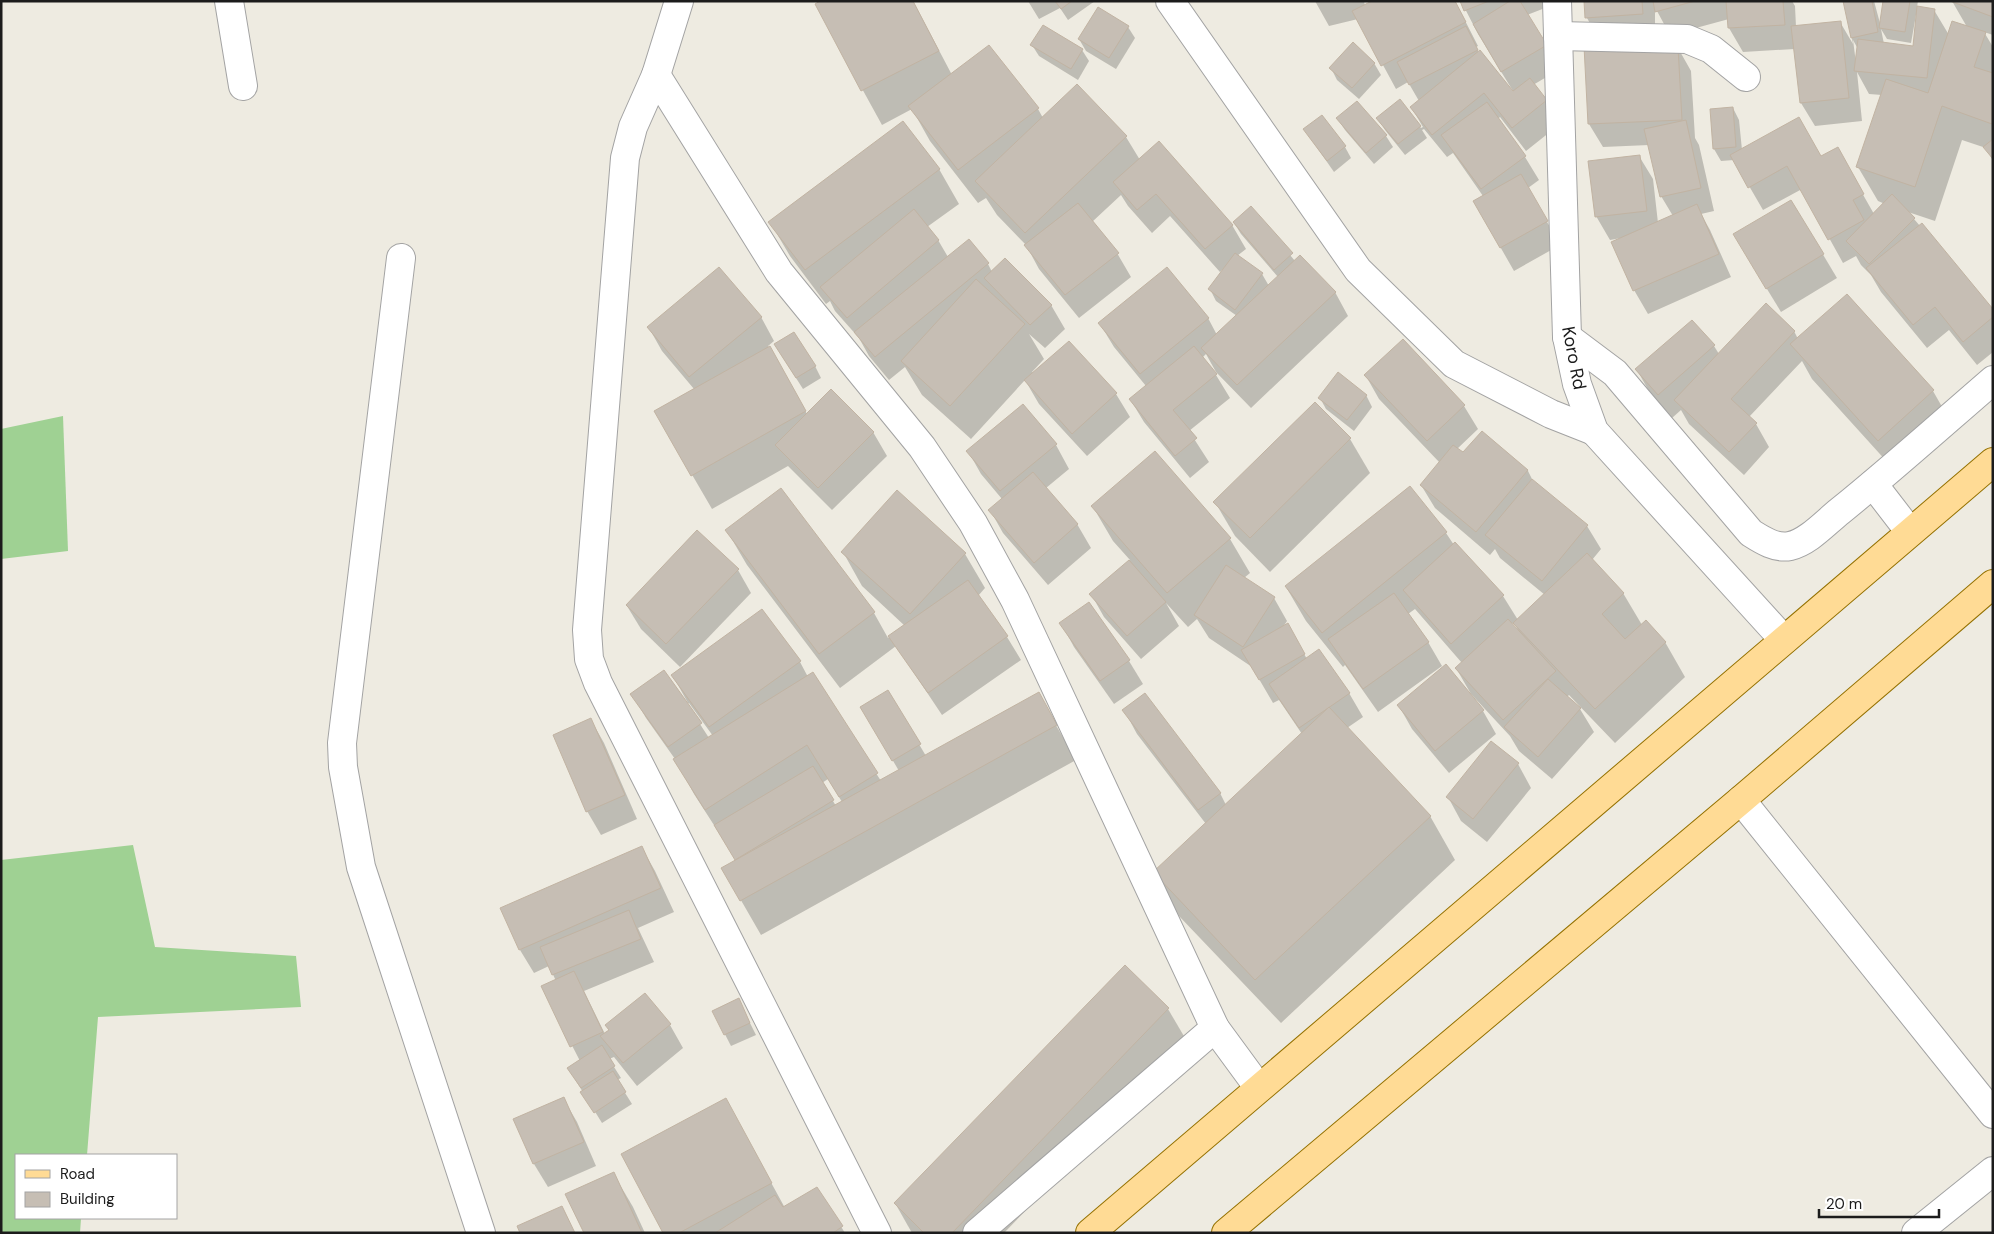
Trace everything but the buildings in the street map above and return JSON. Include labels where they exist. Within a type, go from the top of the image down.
[{"type":"main road","points":[[1090,1233],[1993,462]]},
{"type":"main road","points":[[1226,1233],[1741,800],[1993,584]]},
{"type":"street","points":[[229,1],[243,86]]},
{"type":"street","points":[[679,1],[656,75],[633,127],[625,158],[587,630],[589,659],[598,683],[877,1233]]},
{"type":"street","points":[[1170,1],[1358,270],[1454,364],[1551,414],[1594,430]]},
{"type":"street","name":"Koro Rd","points":[[1557,1],[1567,337],[1577,384],[1594,430],[1784,640]]},
{"type":"street","points":[[1558,36],[1687,39],[1711,49],[1746,77]]},
{"type":"street","points":[[656,75],[779,272],[922,447],[973,523],[1015,600],[1215,1028],[1259,1088]]},
{"type":"street","points":[[401,258],[342,743],[343,768],[361,868],[481,1233]]},
{"type":"street","points":[[1567,337],[1614,373],[1751,533],[1762,541],[1775,545],[1789,546],[1800,542],[1873,484],[1993,380]]},
{"type":"street","points":[[1873,484],[1910,532]]},
{"type":"street","points":[[1741,800],[1993,1114]]},
{"type":"street","points":[[977,1233],[1215,1028]]},
{"type":"street","points":[[1916,1233],[1993,1171]]},
{"type":"green space","points":[[63,416],[68,551],[1,559],[1,429]]},
{"type":"green space","points":[[133,845],[155,947],[296,956],[301,1007],[98,1017],[87,1154],[15,1154],[15,1219],[81,1219],[80,1233],[1,1233],[1,860]]}]
